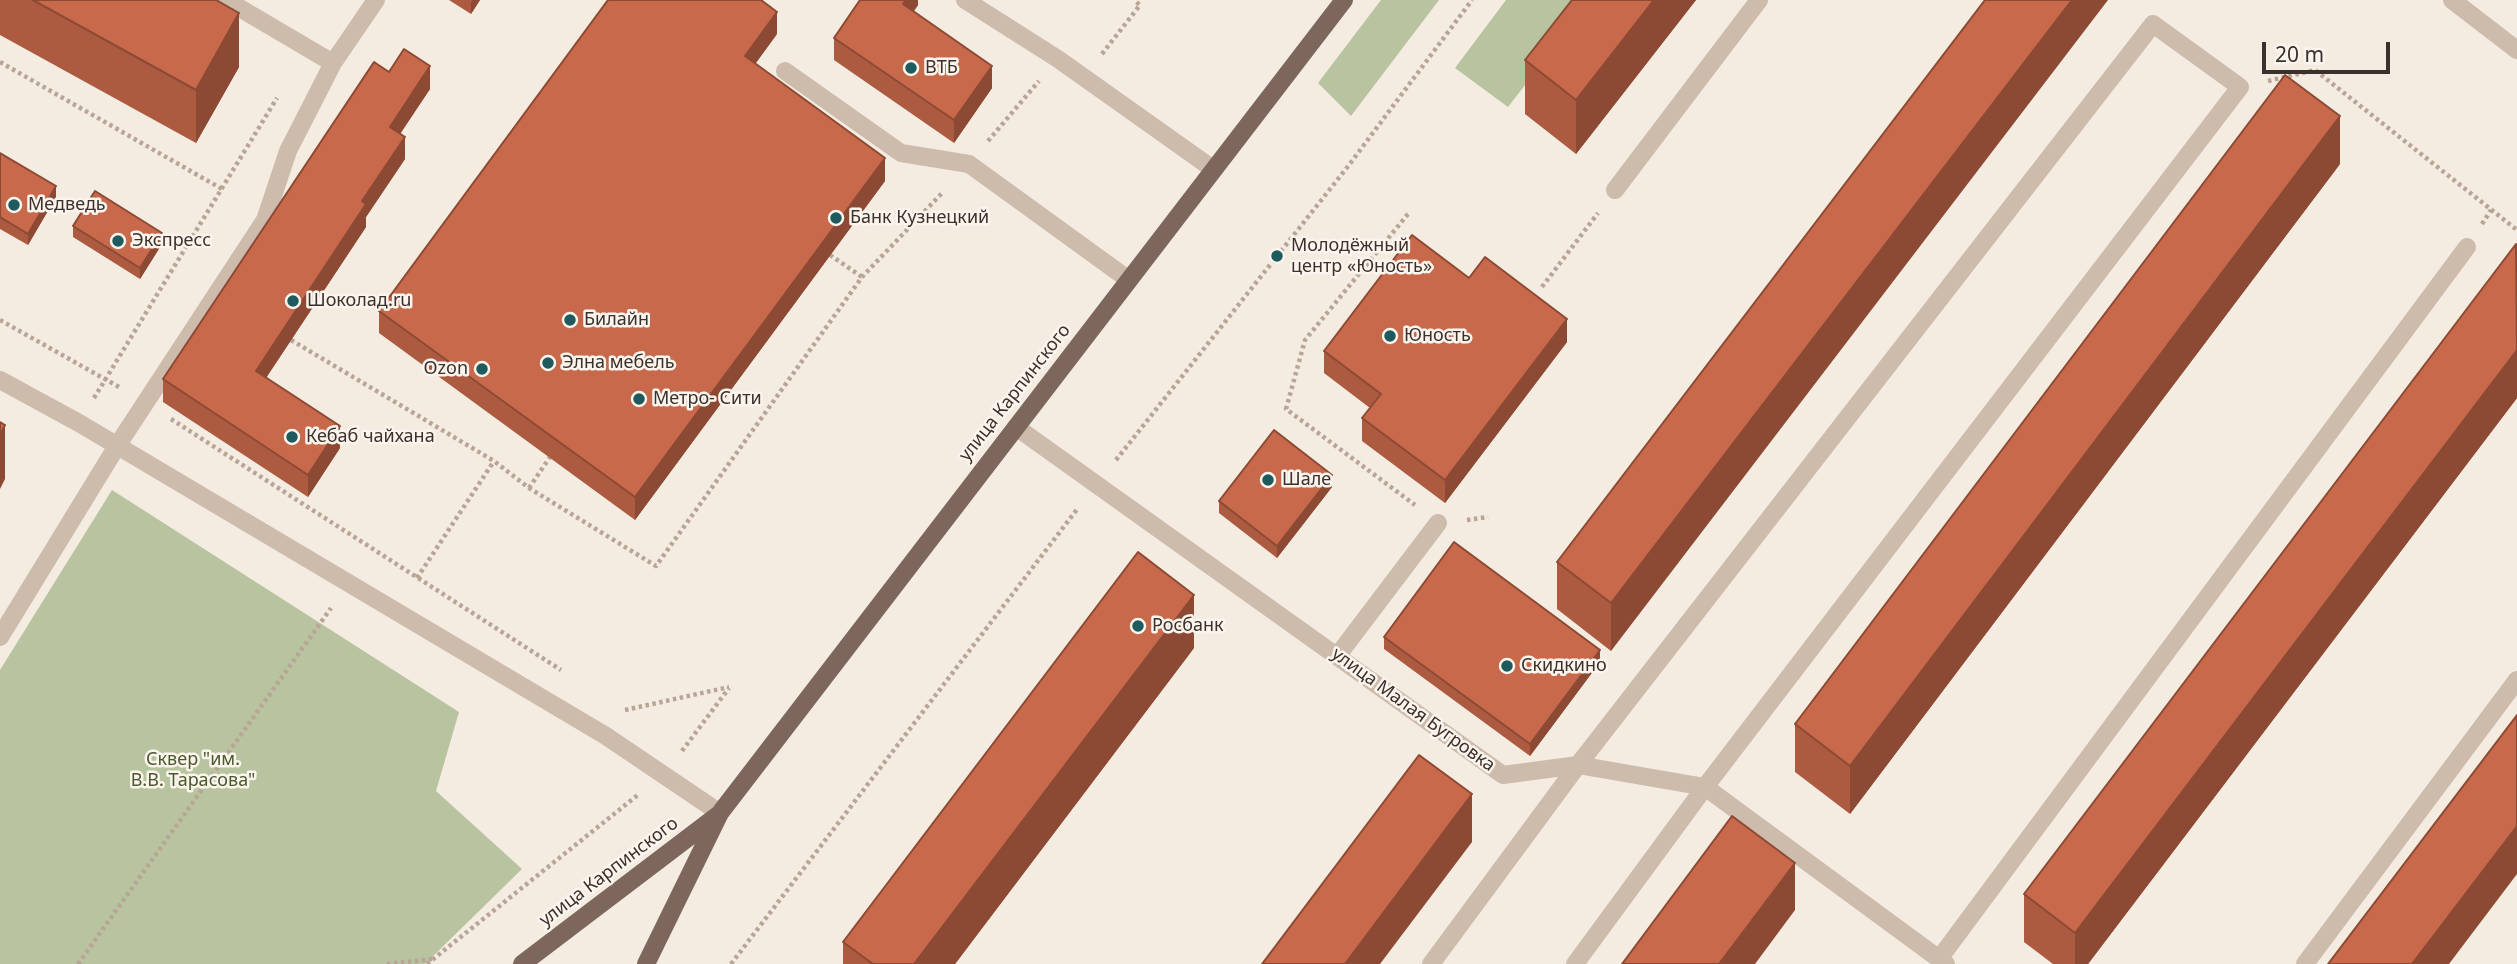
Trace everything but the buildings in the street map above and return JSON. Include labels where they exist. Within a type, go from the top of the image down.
[{"type":"main road","name":"улица Карпинского","points":[[646,964],[720,813],[1344,0]]},
{"type":"main road","name":"улица Карпинского","points":[[522,964],[720,813]]},
{"type":"street","points":[[226,0],[333,62]]},
{"type":"street","points":[[0,637],[117,446],[265,220],[288,151],[333,62],[376,0]]},
{"type":"street","points":[[965,0],[1058,59],[1213,169]]},
{"type":"street","points":[[1615,190],[1759,0]]},
{"type":"street","points":[[2452,0],[2517,50]]},
{"type":"street","points":[[1431,964],[1578,765],[2152,24],[2240,87],[1705,788],[1576,964]]},
{"type":"street","points":[[785,71],[901,153],[969,164],[1129,280]]},
{"type":"street","points":[[1942,961],[2467,247]]},
{"type":"street","points":[[0,380],[79,423],[606,736],[720,813]]},
{"type":"street","name":"улица Малая Бугровка","points":[[1016,427],[1503,775],[1578,765],[1705,788],[1942,961]]},
{"type":"street","points":[[1338,655],[1438,523]]},
{"type":"street","points":[[2305,964],[2517,680]]},
{"type":"path","points":[[1084,77],[1140,5],[1134,0]]},
{"type":"path","points":[[291,340],[494,461],[529,488],[656,566],[862,276],[969,164],[1058,59]]},
{"type":"path","points":[[0,62],[222,188]]},
{"type":"path","points":[[2240,87],[2315,70],[2517,230]]},
{"type":"path","points":[[79,423],[279,95]]},
{"type":"path","points":[[1542,287],[1615,190]]},
{"type":"path","points":[[1408,214],[1305,340],[1286,409],[1438,523]]},
{"type":"path","points":[[830,255],[862,276]]},
{"type":"path","points":[[0,320],[145,402],[563,671]]},
{"type":"path","points":[[529,488],[550,457]]},
{"type":"path","points":[[418,578],[494,461]]},
{"type":"path","points":[[78,964],[349,583]]},
{"type":"path","points":[[427,964],[664,774],[729,687],[625,710],[615,704]]},
{"type":"path","points":[[387,964],[434,958]]},
{"type":"green space","points":[[1381,0],[1439,0],[1351,116],[1318,83]]},
{"type":"green space","points":[[1506,0],[1591,0],[1508,107],[1455,68]]},
{"type":"green space","name":"Сквер \"им. В.В. Тарасова\"","points":[[112,490],[459,712],[436,791],[522,869],[425,964],[0,964],[0,670]]},
{"type":"place","name":"ВТБ","points":[[911,68]]},
{"type":"place","name":"Медведь","points":[[14,205]]},
{"type":"place","name":"Банк Кузнецкий","points":[[836,218]]},
{"type":"place","name":"Экспресс","points":[[118,241]]},
{"type":"place","name":"Молодёжный центр «Юность»","points":[[1277,256]]},
{"type":"place","name":"Шоколад.ru","points":[[293,301]]},
{"type":"place","name":"Билайн","points":[[570,320]]},
{"type":"place","name":"Юность","points":[[1390,336]]},
{"type":"place","name":"Элна мебель","points":[[548,363]]},
{"type":"place","name":"Ozon","points":[[482,369]]},
{"type":"place","name":"Метро- Сити","points":[[639,399]]},
{"type":"place","name":"Кебаб чайхана","points":[[292,437]]},
{"type":"place","name":"Шале","points":[[1268,480]]},
{"type":"place","name":"Росбанк","points":[[1138,626]]},
{"type":"place","name":"Скидкино","points":[[1507,666]]}]
